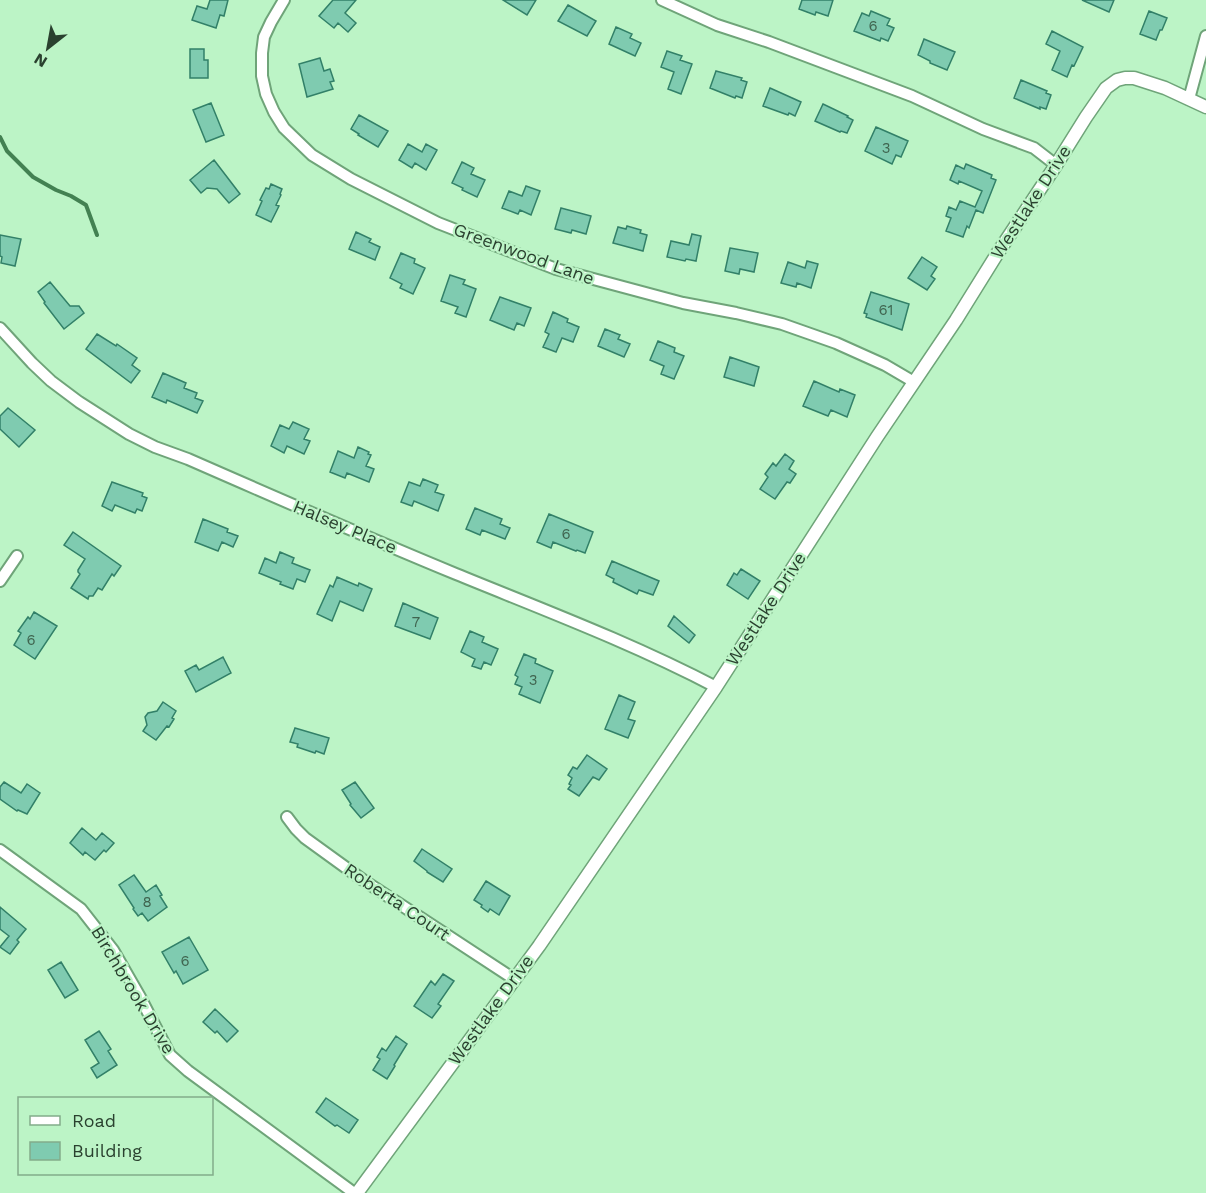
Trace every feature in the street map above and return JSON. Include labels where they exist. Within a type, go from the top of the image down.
[{"type":"street","name":"Greenwood Lane","points":[[284,0],[264,37],[262,76],[266,94],[284,128],[312,155],[351,179],[438,223],[556,269],[683,303],[782,324],[846,347],[885,365],[914,382]]},
{"type":"street","points":[[662,0],[717,25],[769,42],[912,96],[983,129],[1034,148],[1056,165]]},
{"type":"street","points":[[1190,99],[1206,36]]},
{"type":"street","name":"Westlake Drive","points":[[355,1193],[539,946],[716,687],[1106,88],[1117,80],[1134,78],[1165,88],[1206,106]]},
{"type":"street","name":"Halsey Place","points":[[0,327],[51,381],[129,434],[453,573],[617,640],[716,687]]},
{"type":"street","points":[[0,581],[17,556]]},
{"type":"street","name":"Roberta Court","points":[[287,817],[305,838],[363,880],[514,979]]},
{"type":"street","name":"Birchbrook Drive","points":[[0,850],[81,909],[113,950],[170,1055],[188,1071],[355,1193]]},
{"type":"building","points":[[210,0],[228,0],[224,16],[220,15],[216,28],[192,20],[197,6],[207,9]]},
{"type":"building","points":[[333,0],[356,0],[345,13],[356,23],[348,32],[338,23],[334,28],[319,16]]},
{"type":"building","points":[[503,0],[536,0],[527,15]]},
{"type":"building","points":[[802,0],[833,0],[828,16],[816,12],[815,15],[799,9]]},
{"type":"building","points":[[1082,0],[1114,0],[1109,12]]},
{"type":"building","points":[[568,5],[596,21],[587,36],[558,21]]},
{"type":"building","points":[[871,11],[890,19],[887,25],[894,28],[888,41],[881,38],[880,41],[854,31],[862,13],[869,16]]},
{"type":"building","points":[[1149,11],[1167,18],[1156,40],[1140,34]]},
{"type":"building","points":[[616,27],[632,34],[630,38],[641,43],[635,56],[609,44]]},
{"type":"building","points":[[1052,31],[1083,47],[1067,77],[1052,70],[1060,51],[1046,44]]},
{"type":"building","points":[[924,39],[955,52],[947,70],[918,55]]},
{"type":"building","points":[[190,49],[204,49],[204,60],[208,60],[208,78],[190,78]]},
{"type":"building","points":[[667,51],[682,56],[680,60],[692,64],[681,94],[668,89],[674,72],[661,67]]},
{"type":"building","points":[[320,58],[324,71],[330,69],[334,81],[330,82],[333,89],[307,97],[299,64]]},
{"type":"building","points":[[716,71],[742,78],[741,80],[747,82],[742,98],[736,96],[735,98],[710,88]]},
{"type":"building","points":[[1021,80],[1051,95],[1046,109],[1040,107],[1040,109],[1014,98]]},
{"type":"building","points":[[770,88],[801,102],[795,116],[763,106]]},
{"type":"building","points":[[211,103],[224,135],[206,142],[193,110]]},
{"type":"building","points":[[823,104],[853,120],[847,133],[815,121]]},
{"type":"building","points":[[359,115],[388,131],[378,147],[351,129]]},
{"type":"building","points":[[876,127],[908,141],[901,157],[896,155],[892,164],[865,151]]},
{"type":"building","points":[[408,144],[422,152],[426,144],[437,150],[426,170],[415,163],[412,168],[399,160]]},
{"type":"building","points":[[214,160],[240,194],[229,203],[217,189],[207,188],[201,193],[190,180]]},
{"type":"building","points":[[462,162],[474,168],[471,174],[485,180],[477,197],[452,183]]},
{"type":"building","points":[[966,164],[992,175],[991,178],[996,180],[983,213],[976,210],[963,237],[946,231],[951,218],[946,216],[949,207],[956,210],[960,201],[975,207],[982,191],[959,181],[958,184],[950,180],[956,165],[964,169]]},
{"type":"building","points":[[271,184],[282,189],[276,205],[279,206],[271,222],[256,215],[262,201],[260,200],[266,188],[269,189]]},
{"type":"building","points":[[526,186],[540,191],[531,215],[520,210],[518,214],[502,208],[509,191],[522,196]]},
{"type":"building","points":[[561,208],[591,216],[586,234],[555,229]]},
{"type":"building","points":[[627,226],[641,230],[640,233],[647,235],[643,251],[613,243],[618,227],[626,229]]},
{"type":"building","points":[[356,232],[371,239],[369,242],[380,247],[375,260],[349,249]]},
{"type":"building","points":[[692,234],[701,236],[696,261],[667,257],[671,241],[689,245]]},
{"type":"building","points":[[0,235],[21,239],[15,266],[1,263]]},
{"type":"building","points":[[730,248],[758,253],[754,272],[740,269],[739,274],[725,271]]},
{"type":"building","points":[[401,253],[415,259],[414,263],[425,268],[413,294],[400,288],[402,284],[390,278]]},
{"type":"building","points":[[922,257],[937,267],[931,276],[935,279],[927,290],[908,278]]},
{"type":"building","points":[[807,261],[818,264],[811,288],[797,283],[796,287],[781,283],[788,262],[805,268]]},
{"type":"building","points":[[450,275],[465,280],[463,284],[476,289],[466,317],[455,313],[458,307],[441,301]]},
{"type":"building","points":[[50,282],[70,306],[79,306],[84,313],[64,329],[38,292]]},
{"type":"building","points":[[871,292],[909,304],[902,330],[866,317],[867,314],[864,313]]},
{"type":"building","points":[[500,297],[531,308],[524,326],[517,323],[514,330],[490,320]]},
{"type":"building","points":[[553,312],[579,327],[573,342],[562,338],[556,352],[543,347],[549,334],[545,332]]},
{"type":"building","points":[[605,329],[620,335],[618,339],[630,344],[624,357],[598,346]]},
{"type":"building","points":[[97,334],[137,358],[132,365],[140,371],[131,383],[86,349]]},
{"type":"building","points":[[658,341],[675,348],[674,352],[684,356],[674,379],[661,374],[664,366],[650,360]]},
{"type":"building","points":[[730,357],[759,367],[754,386],[724,377]]},
{"type":"building","points":[[163,373],[186,383],[184,388],[197,393],[195,398],[203,401],[197,413],[167,400],[166,403],[152,397]]},
{"type":"building","points":[[814,381],[839,392],[840,389],[855,395],[847,417],[831,410],[828,416],[803,406]]},
{"type":"building","points":[[8,408],[35,430],[19,447],[0,429],[0,416]]},
{"type":"building","points":[[293,422],[309,429],[304,439],[310,441],[304,454],[287,446],[284,453],[271,446],[280,425],[289,429]]},
{"type":"building","points":[[358,447],[371,455],[366,466],[374,469],[369,482],[347,473],[345,478],[330,472],[338,451],[354,458]]},
{"type":"building","points":[[785,454],[794,461],[789,469],[796,474],[775,499],[760,489],[768,477],[765,474],[773,463],[776,466]]},
{"type":"building","points":[[423,479],[438,485],[435,492],[444,495],[438,511],[414,501],[412,506],[401,502],[409,482],[420,486]]},
{"type":"building","points":[[112,482],[143,493],[142,496],[147,498],[142,511],[137,509],[135,513],[115,505],[112,511],[102,506]]},
{"type":"building","points":[[475,508],[502,519],[500,524],[510,528],[505,539],[482,530],[480,535],[466,529]]},
{"type":"building","points":[[549,514],[593,532],[585,553],[553,542],[551,548],[537,542]]},
{"type":"building","points":[[203,519],[228,529],[227,532],[238,536],[233,547],[222,542],[218,551],[195,542]]},
{"type":"building","points":[[73,532],[121,566],[114,576],[112,574],[102,590],[98,588],[88,599],[71,588],[80,574],[78,570],[85,559],[64,545]]},
{"type":"building","points":[[280,552],[294,558],[292,563],[310,570],[305,582],[297,579],[293,589],[259,573],[265,558],[276,563]]},
{"type":"building","points":[[612,561],[659,581],[653,595],[639,590],[637,594],[613,582],[614,579],[606,575]]},
{"type":"building","points":[[741,569],[760,581],[748,599],[727,585],[734,573],[737,575]]},
{"type":"building","points":[[337,577],[372,589],[363,611],[340,601],[332,621],[317,614],[330,585],[333,587]]},
{"type":"building","points":[[403,603],[438,618],[430,639],[395,626]]},
{"type":"building","points":[[34,612],[57,626],[35,659],[14,645],[21,633],[18,631]]},
{"type":"building","points":[[674,616],[695,635],[689,643],[668,626]]},
{"type":"building","points":[[470,631],[484,637],[482,642],[498,649],[491,665],[484,662],[481,669],[472,666],[475,659],[461,652]]},
{"type":"building","points":[[524,654],[536,659],[535,663],[553,671],[540,703],[519,694],[522,687],[515,684],[518,677],[515,675]]},
{"type":"building","points":[[223,657],[231,673],[196,692],[185,671],[196,665],[199,670]]},
{"type":"building","points":[[619,695],[635,702],[628,719],[635,721],[628,738],[605,729]]},
{"type":"building","points":[[163,702],[176,711],[169,727],[167,726],[156,740],[143,731],[147,725],[145,717],[148,713],[157,711]]},
{"type":"building","points":[[295,728],[329,738],[324,754],[297,747],[298,744],[290,742]]},
{"type":"building","points":[[587,755],[607,769],[599,780],[593,777],[579,796],[568,789],[572,778],[568,775],[573,767],[577,769]]},
{"type":"building","points":[[4,782],[21,793],[27,784],[40,793],[27,814],[17,811],[0,799],[0,787]]},
{"type":"building","points":[[355,782],[374,808],[361,818],[350,805],[342,790]]},
{"type":"building","points":[[82,828],[96,840],[102,833],[114,843],[95,860],[85,852],[83,855],[70,843]]},
{"type":"building","points":[[422,849],[452,869],[443,882],[414,861]]},
{"type":"building","points":[[134,875],[146,892],[156,885],[167,907],[148,921],[142,913],[138,916],[119,885]]},
{"type":"building","points":[[486,881],[510,896],[499,915],[490,909],[488,912],[474,900]]},
{"type":"building","points":[[0,907],[26,929],[10,954],[0,947],[9,936],[0,929]]},
{"type":"building","points":[[189,937],[208,970],[183,984],[162,952]]},
{"type":"building","points":[[61,962],[78,990],[65,998],[48,970]]},
{"type":"building","points":[[443,974],[454,981],[438,1004],[441,1006],[432,1018],[414,1006],[431,981],[435,985]]},
{"type":"building","points":[[215,1009],[238,1031],[227,1042],[217,1031],[215,1033],[203,1022]]},
{"type":"building","points":[[99,1031],[111,1049],[108,1051],[117,1065],[97,1078],[91,1068],[99,1063],[85,1040]]},
{"type":"building","points":[[396,1036],[407,1044],[387,1079],[373,1070],[380,1059],[377,1057],[382,1048],[386,1051]]},
{"type":"building","points":[[326,1098],[358,1120],[349,1133],[316,1112]]},
{"type":"waterway","points":[[0,137],[7,151],[33,177],[86,205],[97,235]]}]
